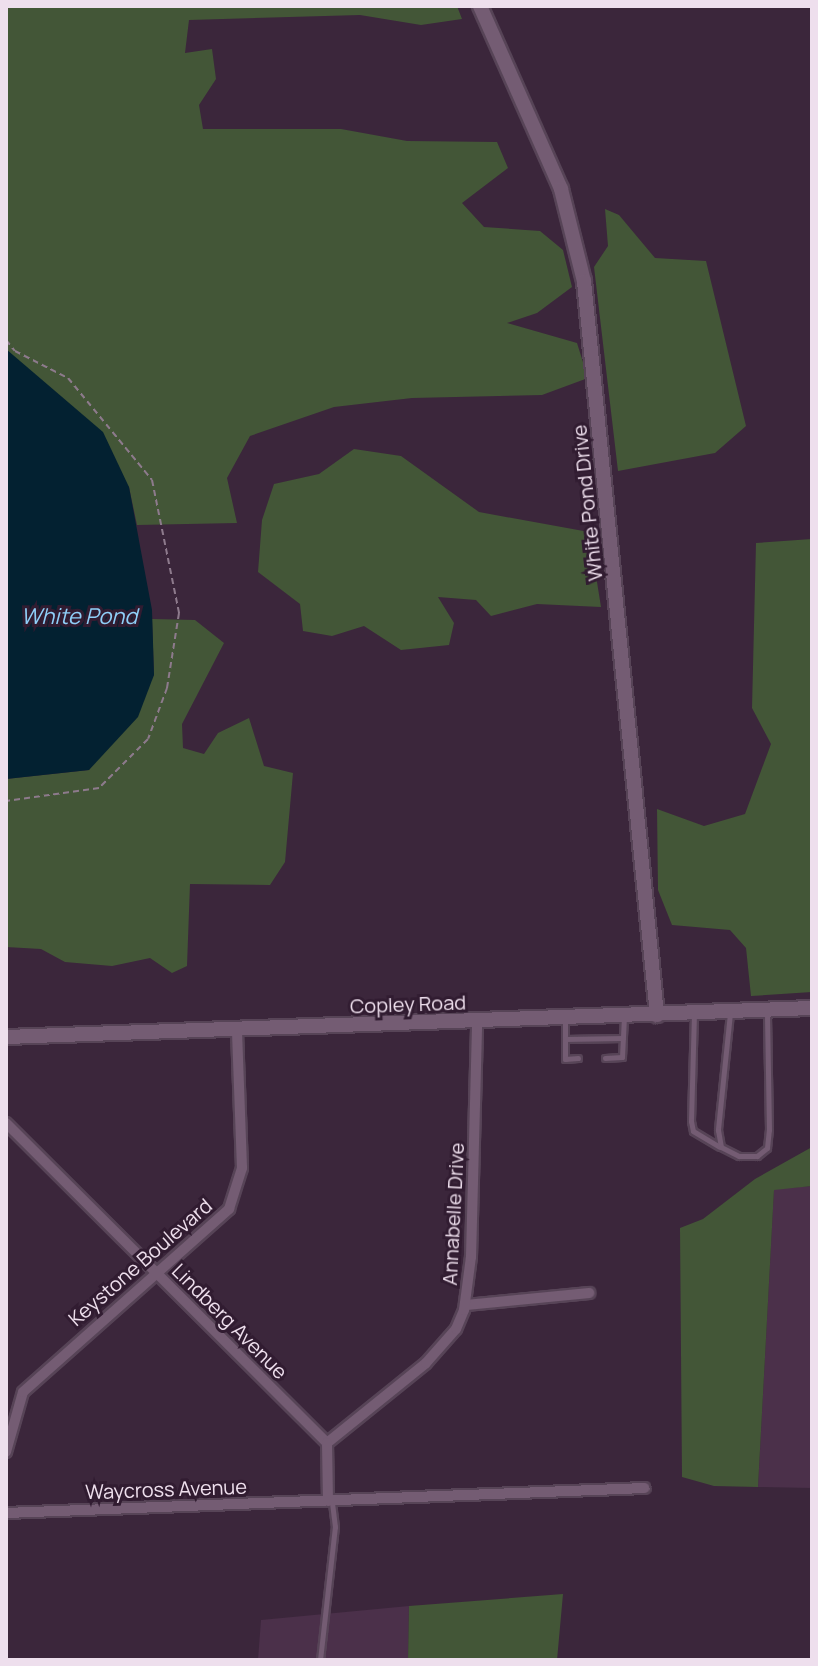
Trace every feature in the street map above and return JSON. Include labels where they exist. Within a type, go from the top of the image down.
[{"type":"street","name":"White Pond Drive","points":[[480,6],[561,189],[579,252],[657,1015]]},
{"type":"street","name":"Copley Road","points":[[6,1037],[812,1008]]},
{"type":"street","name":"Annabelle Drive","points":[[327,1443],[426,1363],[456,1329],[466,1305],[477,1022]]},
{"type":"street","name":"Keystone Boulevard","points":[[6,1452],[23,1392],[218,1223],[237,1191],[242,1168],[237,1029]]},
{"type":"street","name":"Lindberg Avenue","points":[[6,1123],[327,1443]]},
{"type":"street","points":[[466,1305],[589,1293]]},
{"type":"street","points":[[327,1443],[330,1501]]},
{"type":"street","name":"Waycross Avenue","points":[[6,1513],[645,1488]]},
{"type":"lane","points":[[694,1013],[693,1131],[739,1156],[757,1156],[767,1148],[767,1010]]},
{"type":"lane","points":[[721,1147],[721,1064],[728,1050],[730,1012]]},
{"type":"lane","points":[[605,1058],[622,1057],[624,1016]]},
{"type":"lane","points":[[565,1018],[565,1059],[578,1058]]},
{"type":"lane","points":[[565,1039],[623,1038]]},
{"type":"lane","points":[[320,1660],[321,1615],[334,1538],[330,1501]]},
{"type":"path","points":[[6,340],[15,351],[68,378],[152,480],[179,613],[167,688],[148,739],[99,788],[6,801]]},
{"type":"shaded area","points":[[812,1186],[812,1488],[758,1487],[774,1189]]},
{"type":"shaded area","points":[[409,1606],[408,1660],[258,1660],[261,1620]]},
{"type":"green space","points":[[6,6],[457,6],[462,19],[421,25],[360,15],[189,20],[185,53],[212,49],[216,79],[199,105],[203,129],[341,129],[407,141],[497,142],[508,168],[462,203],[484,227],[540,231],[563,250],[572,287],[537,313],[507,323],[577,343],[588,378],[542,395],[412,398],[334,407],[250,436],[227,478],[237,523],[137,525],[129,487],[6,349]]},
{"type":"green space","points":[[605,209],[619,215],[655,258],[706,261],[746,426],[715,453],[618,471],[594,267],[608,246]]},
{"type":"green space","points":[[354,449],[401,456],[479,512],[589,532],[601,607],[537,604],[491,616],[476,600],[438,597],[454,623],[449,645],[401,650],[364,626],[332,636],[303,631],[300,604],[258,572],[262,520],[274,484],[319,474]]},
{"type":"green space","points":[[812,539],[812,992],[751,996],[746,948],[730,930],[672,925],[658,890],[657,809],[704,826],[745,814],[771,744],[752,708],[756,543]]},
{"type":"green space","points":[[152,619],[195,620],[224,643],[182,724],[183,748],[204,754],[218,733],[249,718],[264,766],[293,773],[285,862],[270,885],[190,884],[187,966],[172,973],[150,958],[112,966],[65,962],[41,949],[6,947],[6,779],[89,770],[154,675]]},
{"type":"green space","points":[[812,1147],[812,1186],[774,1190],[758,1487],[714,1486],[682,1477],[680,1228],[703,1219],[755,1179]]},
{"type":"green space","points":[[563,1594],[557,1660],[408,1660],[409,1606]]},
{"type":"water","name":"White Pond","points":[[6,349],[103,432],[129,487],[152,610],[154,675],[138,717],[89,770],[6,779]]}]
